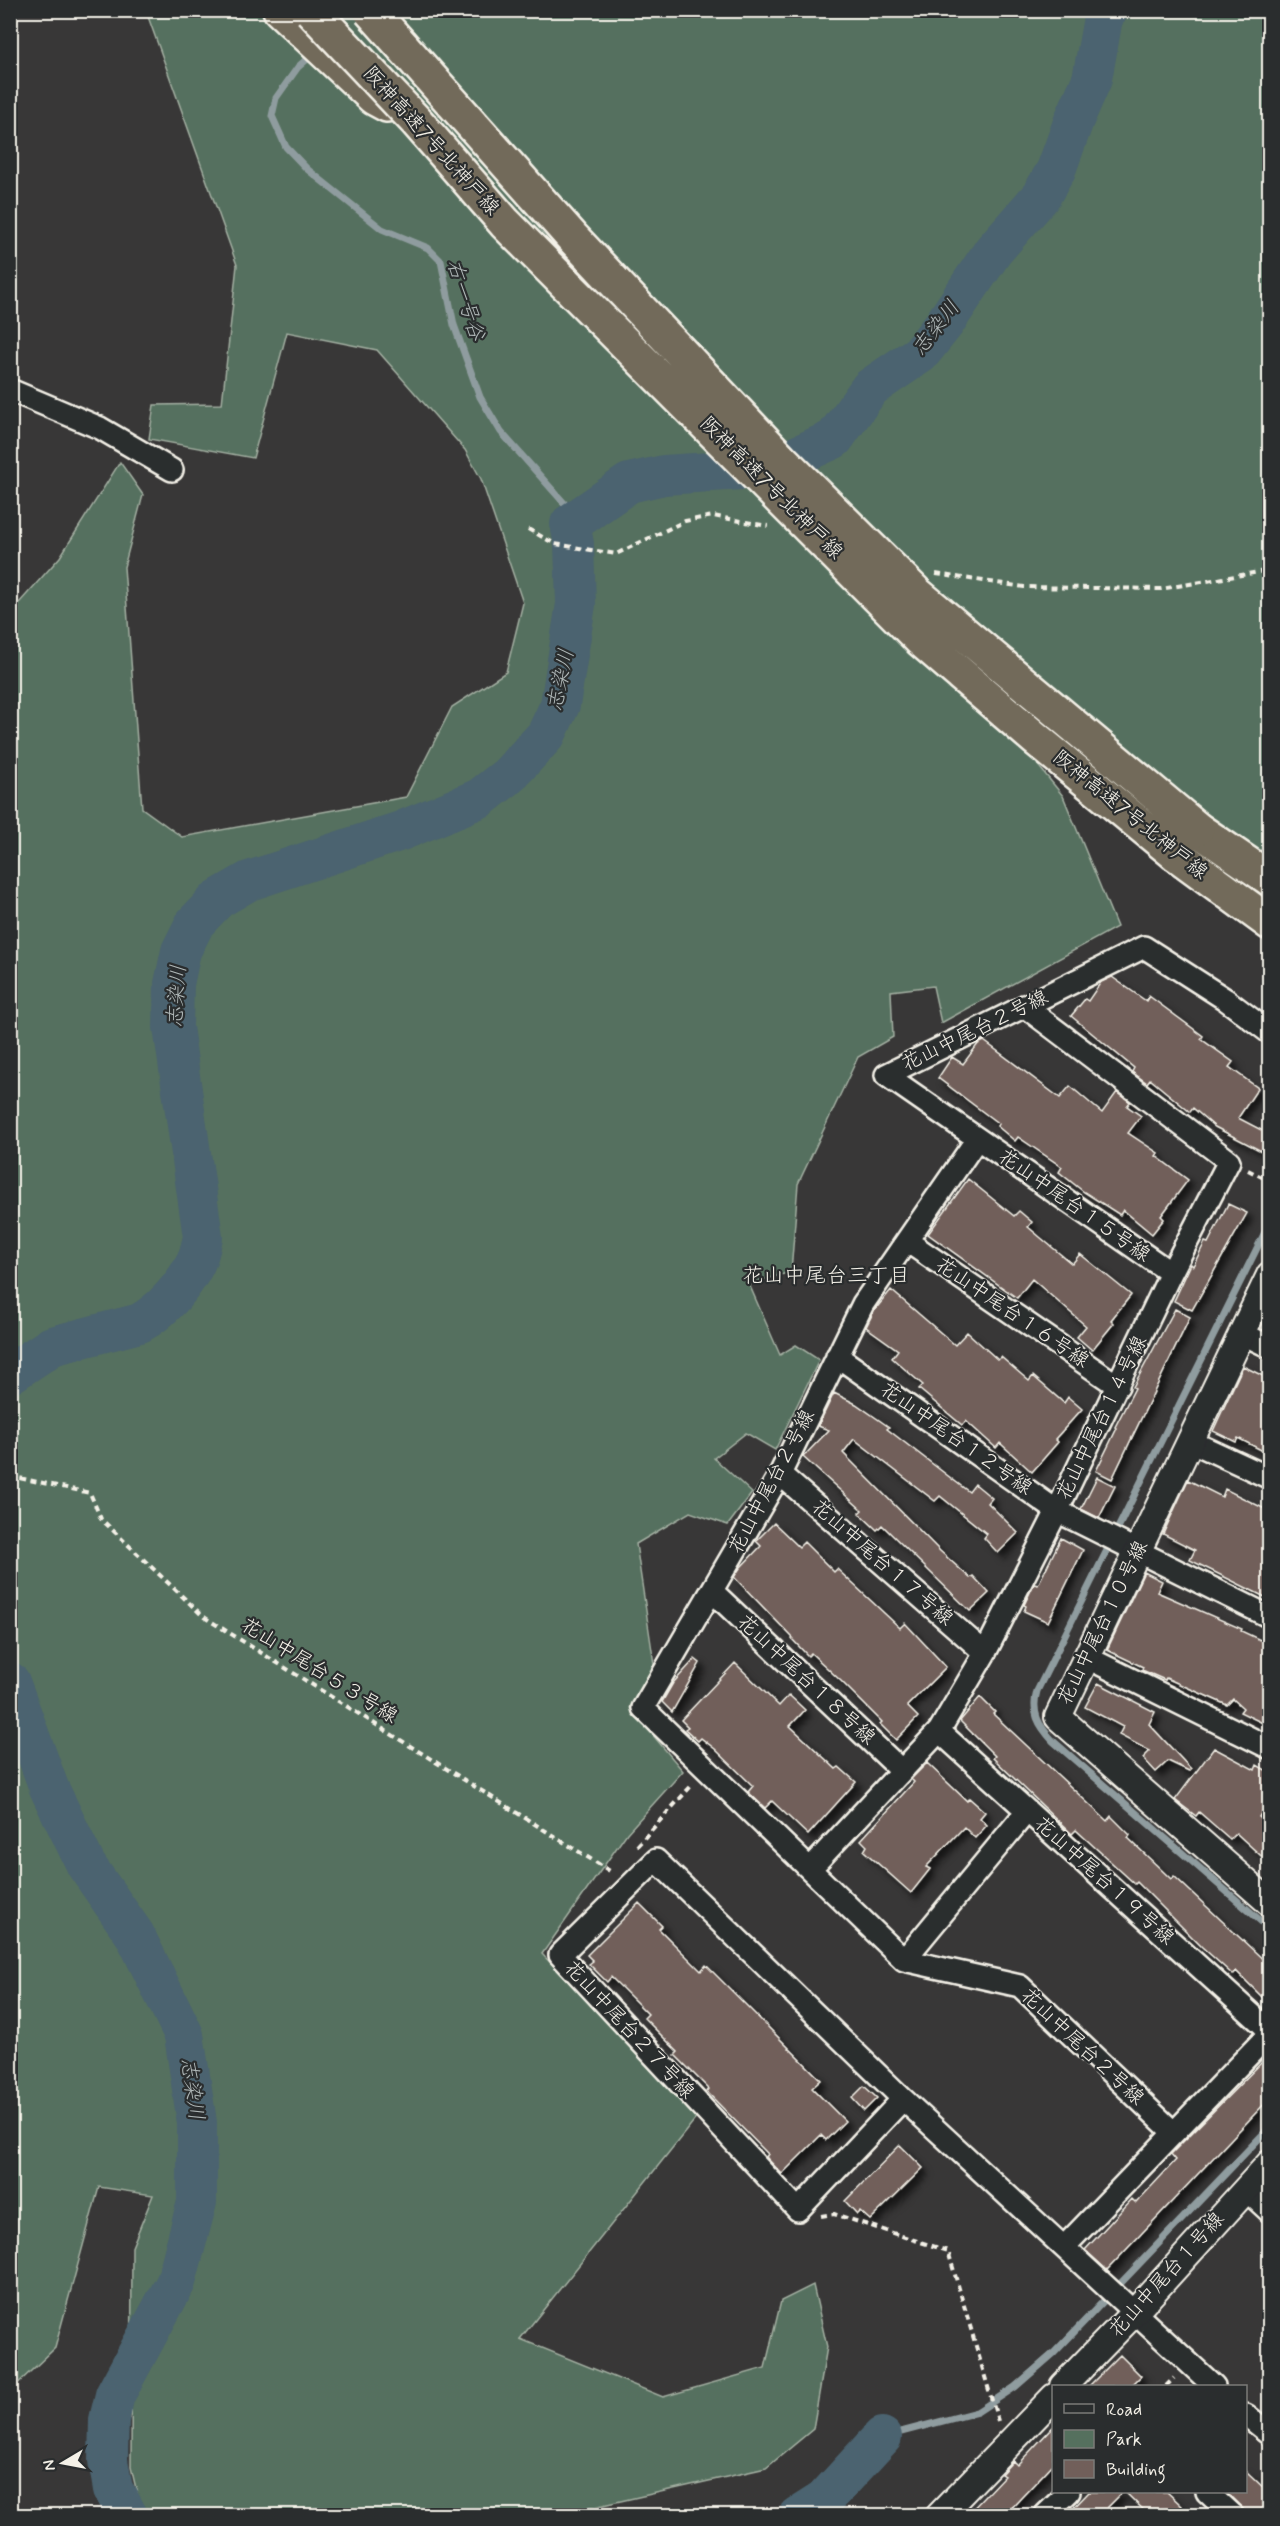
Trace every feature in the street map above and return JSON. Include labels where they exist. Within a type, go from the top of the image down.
[{"type":"highway","points":[[280,10],[374,98],[417,122]]},
{"type":"highway","name":"阪神高速7号北神戸線","points":[[311,10],[417,122],[505,224],[921,640],[1036,739],[1176,854],[1269,923]]},
{"type":"highway","name":"阪神高速7号北神戸線","points":[[370,10],[572,237],[783,461],[917,594],[1197,828],[1269,879]]},
{"type":"highway","points":[[392,10],[432,79]]},
{"type":"street","points":[[10,390],[100,428],[172,470]]},
{"type":"street","name":"花山中尾台２号線","points":[[1173,2132],[1020,1986],[904,1960],[643,1708],[780,1474],[863,1304],[977,1139],[886,1075],[1144,946],[1225,999],[1269,1033]]},
{"type":"street","name":"花山中尾台１４号線","points":[[810,1869],[939,1731],[984,1653],[1058,1511],[1172,1273],[1229,1161],[1024,1006]]},
{"type":"street","name":"花山中尾台１５号線","points":[[977,1139],[1172,1273]]},
{"type":"street","name":"花山中尾台１６号線","points":[[907,1241],[1118,1386]]},
{"type":"street","name":"花山中尾台１０号線","points":[[1269,1275],[1190,1441],[1132,1549],[1058,1717],[1269,1903]]},
{"type":"street","points":[[1242,1333],[1269,1347]]},
{"type":"street","name":"花山中尾台１２号線","points":[[837,1356],[1058,1511],[1269,1617]]},
{"type":"street","points":[[1190,1441],[1269,1478]]},
{"type":"street","name":"花山中尾台１７号線","points":[[780,1474],[984,1653]]},
{"type":"street","name":"花山中尾台１８号線","points":[[712,1591],[901,1770]]},
{"type":"street","points":[[1086,1657],[1269,1748]]},
{"type":"street","name":"花山中尾台１９号線","points":[[939,1731],[1269,2032],[1064,2247]]},
{"type":"street","points":[[904,1960],[1027,1811]]},
{"type":"street","name":"花山中尾台２７号線","points":[[798,2210],[560,1955],[621,1879],[656,1860],[903,2099],[1213,2385]]},
{"type":"street","points":[[798,2210],[903,2099]]},
{"type":"street","name":"花山中尾台１号線","points":[[1064,2385],[1128,2309],[1269,2163]]},
{"type":"street","points":[[1245,2190],[1269,2212]]},
{"type":"street","points":[[939,2516],[1052,2398]]},
{"type":"street","points":[[1247,2417],[1269,2434]]},
{"type":"street","points":[[1045,2515],[1068,2493]]},
{"type":"street","points":[[1208,2493],[1233,2516]]},
{"type":"path","name":"花山中尾台５３号線","points":[[10,1476],[90,1493],[101,1519],[204,1617],[621,1879]]},
{"type":"path","points":[[636,1847],[707,1768]]},
{"type":"path","points":[[621,1864],[621,1879]]},
{"type":"path","points":[[798,2210],[804,2219],[834,2214],[948,2251],[997,2417]]},
{"type":"green space","points":[[146,11],[1269,11],[1269,873],[1083,718],[1037,764],[1063,796],[1117,927],[941,1023],[933,986],[891,991],[893,1037],[858,1057],[798,1184],[791,1272],[749,1284],[780,1355],[796,1345],[819,1360],[775,1450],[746,1433],[714,1458],[752,1493],[728,1525],[690,1512],[636,1544],[654,1664],[630,1708],[683,1771],[627,1833],[542,1954],[697,2117],[520,2339],[663,2397],[765,2368],[781,2301],[813,2285],[827,2347],[813,2429],[766,2468],[559,2515],[142,2515],[131,2467],[132,2247],[153,2195],[99,2187],[55,2348],[11,2390],[11,612],[60,557],[120,462],[143,495],[124,567],[142,808],[182,837],[406,797],[452,707],[506,672],[523,603],[481,479],[465,450],[377,350],[287,332],[253,458],[149,439],[154,405],[222,404],[237,265]]},
{"type":"building","points":[[1112,977],[1146,1001],[1149,996],[1203,1036],[1201,1039],[1233,1062],[1229,1067],[1258,1088],[1238,1118],[1269,1134],[1269,1155],[1215,1127],[1193,1108],[1190,1112],[1150,1079],[1147,1083],[1132,1072],[1134,1068],[1071,1016],[1085,999],[1088,1001],[1101,982]]},
{"type":"building","points":[[984,1041],[1060,1098],[1070,1086],[1102,1113],[1117,1092],[1130,1102],[1127,1106],[1141,1116],[1128,1133],[1158,1153],[1156,1156],[1188,1180],[1161,1216],[1164,1219],[1152,1234],[1123,1210],[1120,1215],[1084,1192],[1059,1172],[1062,1167],[1018,1137],[1015,1141],[997,1126],[999,1124],[938,1078],[952,1057],[963,1064],[978,1044]]},
{"type":"building","points":[[968,1179],[1014,1216],[1019,1211],[1032,1222],[1028,1227],[1072,1264],[1080,1254],[1131,1295],[1111,1320],[1114,1323],[1092,1350],[1077,1337],[1086,1326],[1032,1279],[1017,1298],[928,1234]]},
{"type":"building","points":[[1228,1204],[1247,1213],[1192,1310],[1174,1301],[1191,1264],[1193,1266],[1205,1242],[1208,1243]]},
{"type":"building","points":[[891,1290],[955,1345],[967,1332],[998,1360],[1001,1357],[1029,1381],[1033,1376],[1064,1403],[1068,1397],[1082,1409],[1055,1439],[1058,1442],[1032,1472],[1000,1443],[996,1448],[966,1421],[962,1425],[919,1389],[923,1385],[892,1358],[898,1350],[866,1327],[874,1311]]},
{"type":"building","points":[[1175,1309],[1190,1317],[1112,1479],[1096,1471],[1135,1388],[1133,1387]]},
{"type":"building","points":[[1243,1366],[1269,1379],[1269,1454],[1238,1438],[1236,1442],[1213,1431]]},
{"type":"building","points":[[834,1393],[856,1404],[889,1427],[887,1429],[969,1492],[975,1484],[992,1498],[988,1503],[1018,1533],[998,1553],[984,1538],[987,1534],[940,1496],[935,1501],[854,1439],[843,1453],[940,1551],[970,1578],[973,1576],[989,1593],[970,1611],[882,1525],[877,1530],[859,1513],[862,1510],[803,1457],[829,1430],[818,1426]]},
{"type":"building","points":[[1097,1477],[1115,1486],[1099,1518],[1081,1509]]},
{"type":"building","points":[[1188,1480],[1222,1497],[1225,1489],[1269,1511],[1269,1599],[1190,1560],[1195,1550],[1163,1534]]},
{"type":"building","points":[[774,1523],[799,1547],[804,1542],[834,1572],[837,1569],[900,1628],[905,1623],[946,1667],[907,1706],[918,1717],[896,1740],[880,1724],[882,1722],[841,1681],[811,1653],[808,1656],[734,1577],[761,1546],[756,1541]]},
{"type":"building","points":[[1061,1538],[1083,1550],[1048,1622],[1024,1611],[1026,1606],[1024,1605],[1034,1584],[1038,1585]]},
{"type":"building","points":[[1144,1572],[1162,1581],[1157,1592],[1242,1629],[1241,1631],[1269,1644],[1269,1726],[1240,1712],[1243,1708],[1233,1699],[1227,1705],[1142,1670],[1143,1667],[1107,1650]]},
{"type":"building","points":[[695,1659],[700,1663],[672,1712],[662,1702],[673,1683]]},
{"type":"building","points":[[735,1663],[779,1706],[789,1695],[805,1710],[790,1726],[836,1769],[839,1767],[856,1782],[808,1835],[772,1801],[765,1808],[748,1792],[753,1786],[715,1749],[701,1738],[698,1741],[685,1729],[688,1727],[681,1720]]},
{"type":"building","points":[[1098,1683],[1155,1712],[1149,1724],[1191,1769],[1189,1771],[1168,1761],[1156,1772],[1143,1758],[1150,1751],[1119,1735],[1123,1727],[1085,1707]]},
{"type":"building","points":[[980,1697],[995,1712],[993,1714],[1107,1821],[1111,1816],[1130,1835],[1128,1838],[1171,1879],[1174,1876],[1269,1965],[1269,2004],[1236,1971],[1233,1975],[1202,1947],[1137,1882],[1135,1884],[1076,1830],[1072,1834],[993,1758],[995,1756],[960,1721]]},
{"type":"building","points":[[1214,1748],[1255,1770],[1257,1765],[1269,1772],[1269,1800],[1259,1817],[1269,1827],[1269,1863],[1236,1833],[1230,1839],[1199,1812],[1196,1816],[1175,1800]]},
{"type":"building","points":[[927,1763],[967,1801],[969,1798],[985,1812],[980,1818],[987,1825],[975,1838],[964,1827],[926,1867],[930,1869],[911,1893],[864,1851],[867,1846],[861,1840],[914,1782],[911,1779]]},
{"type":"building","points":[[639,1903],[662,1926],[659,1929],[701,1971],[706,1965],[821,2080],[812,2088],[845,2121],[826,2140],[821,2135],[782,2174],[766,2157],[768,2154],[707,2092],[709,2089],[675,2055],[678,2052],[644,2018],[648,2014],[611,1977],[607,1982],[589,1964],[593,1961],[587,1955]]},
{"type":"building","points":[[1269,2055],[1269,2099],[1107,2270],[1085,2250],[1132,2199],[1136,2203],[1176,2160],[1171,2154]]},
{"type":"building","points":[[864,2086],[877,2098],[864,2111],[852,2098]]},
{"type":"building","points":[[900,2145],[923,2168],[870,2220],[860,2211],[857,2214],[845,2201]]},
{"type":"building","points":[[1120,2355],[1141,2376],[1132,2385],[1090,2385]]},
{"type":"building","points":[[1052,2428],[1052,2465],[1004,2516],[966,2516],[1004,2476],[1001,2474],[1013,2461],[1017,2465]]},
{"type":"building","points":[[1247,2472],[1269,2493],[1269,2516],[1250,2516],[1227,2493],[1247,2493]]},
{"type":"building","points":[[1088,2493],[1122,2493],[1099,2516],[1066,2516]]},
{"type":"building","points":[[1126,2493],[1168,2493],[1182,2506],[1173,2516],[1150,2516]]},
{"type":"waterway","name":"志染川","points":[[10,1374],[52,1346],[140,1323],[171,1298],[196,1261],[203,1237],[173,1027],[174,984],[181,951],[195,923],[218,899],[249,881],[401,831],[480,798],[508,776],[546,735],[560,705],[576,604],[574,544],[570,524],[629,483],[664,475],[742,470],[794,457],[834,439],[870,388],[920,354],[944,324],[993,251],[1041,196],[1056,170],[1092,79],[1103,18],[1108,10]]},
{"type":"waterway","name":"右一号谷","points":[[314,53],[298,67],[276,98],[272,116],[286,147],[307,169],[382,229],[428,248],[441,261],[454,325],[480,397],[501,432],[565,504],[570,524]]},
{"type":"waterway","points":[[1270,1222],[1035,1699],[1037,1718],[1053,1741],[1270,1929]]},
{"type":"waterway","name":"志染川","points":[[10,1682],[49,1788],[86,1865],[135,1935],[184,2035],[197,2123],[197,2202],[176,2282],[115,2395],[109,2420],[108,2460],[113,2489],[128,2516]]},
{"type":"waterway","points":[[882,2437],[977,2412],[1015,2387],[1054,2353],[1270,2127]]},
{"type":"waterway","points":[[799,2516],[824,2500],[882,2437]]},
{"type":"district","name":"花山中尾台三丁目","points":[[826,1276]]}]
